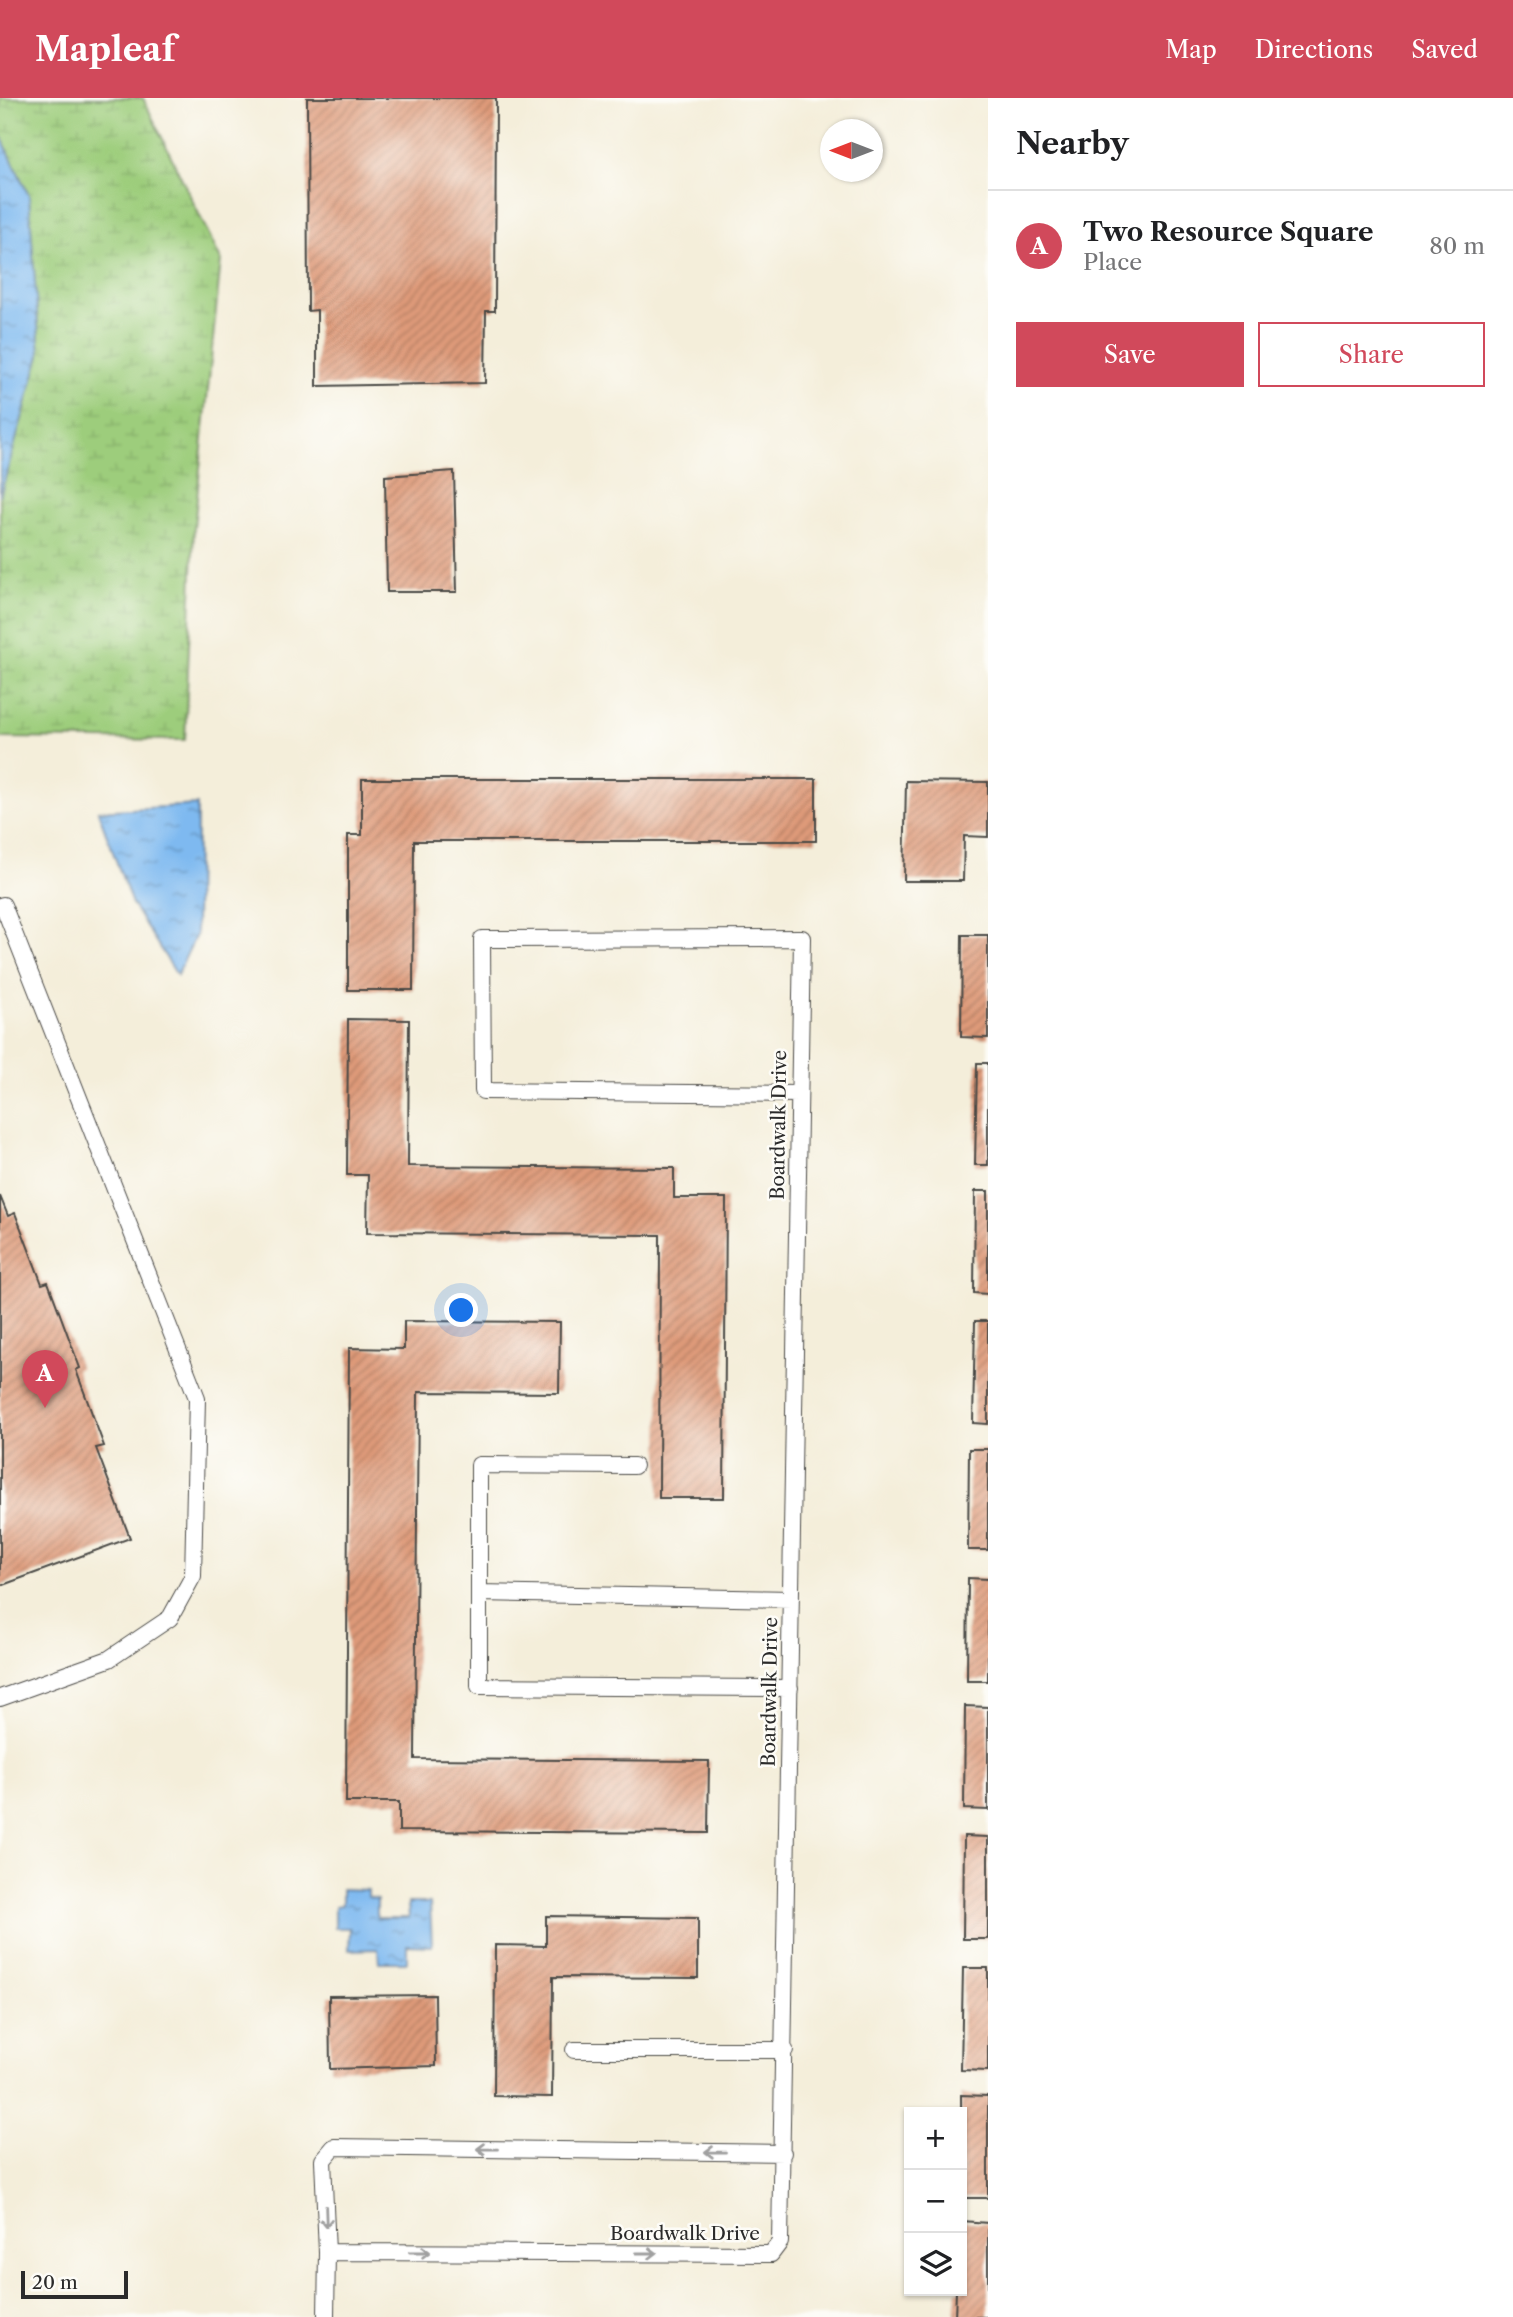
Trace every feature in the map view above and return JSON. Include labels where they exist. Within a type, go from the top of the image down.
[{"type":"lane","points":[[0,906],[4,905],[197,1398],[193,1576],[170,1618],[109,1659],[0,1698]]},
{"type":"lane","name":"Boardwalk Drive","points":[[327,2252],[771,2254],[780,2242],[802,938],[482,939],[483,1091],[799,1094]]},
{"type":"lane","points":[[634,1466],[479,1465],[479,1686],[790,1688]]},
{"type":"lane","points":[[479,1593],[791,1599]]},
{"type":"lane","points":[[574,2050],[785,2050]]},
{"type":"lane","points":[[326,2317],[327,2252],[323,2160],[334,2147],[783,2153]]},
{"type":"green space","points":[[0,98],[143,98],[221,260],[194,528],[185,740],[0,738],[0,496],[40,355],[29,196],[0,134]]},
{"type":"water","points":[[0,134],[29,196],[40,355],[0,496]]},
{"type":"water","points":[[197,805],[196,935],[177,975],[132,904],[98,811]]},
{"type":"water","points":[[342,1889],[368,1890],[368,1897],[377,1899],[377,1918],[409,1918],[408,1903],[430,1903],[432,1946],[407,1945],[407,1962],[379,1962],[378,1949],[349,1950],[350,1928],[335,1928],[335,1906],[342,1905]]},
{"type":"building","points":[[307,98],[496,98],[495,311],[486,311],[485,383],[317,386],[317,310],[308,311]]},
{"type":"building","points":[[454,471],[457,592],[387,592],[385,476]]},
{"type":"building","points":[[362,779],[816,779],[816,841],[414,841],[413,990],[348,990],[348,835],[362,835]]},
{"type":"building","points":[[906,781],[988,782],[988,837],[964,836],[963,881],[904,881]]},
{"type":"building","points":[[962,935],[988,935],[988,1038],[961,1037]]},
{"type":"building","points":[[348,1019],[409,1020],[408,1166],[674,1168],[674,1198],[726,1198],[724,1498],[659,1498],[660,1235],[367,1233],[368,1175],[347,1175]]},
{"type":"building","points":[[977,1063],[988,1063],[988,1165],[975,1165]]},
{"type":"building","points":[[975,1191],[988,1191],[988,1294],[974,1293]]},
{"type":"building","points":[[0,1196],[8,1216],[15,1213],[42,1284],[48,1282],[80,1368],[76,1370],[104,1446],[96,1448],[130,1538],[0,1586]]},
{"type":"building","points":[[404,1321],[560,1322],[559,1393],[418,1392],[415,1759],[709,1761],[708,1833],[399,1831],[399,1802],[346,1802],[349,1348],[404,1349]]},
{"type":"building","points":[[975,1321],[988,1321],[988,1424],[973,1423]]},
{"type":"building","points":[[969,1449],[988,1449],[988,1550],[968,1550]]},
{"type":"building","points":[[968,1578],[988,1579],[988,1681],[967,1681]]},
{"type":"building","points":[[965,1706],[988,1707],[988,1810],[964,1809]]},
{"type":"building","points":[[964,1836],[988,1837],[988,1939],[963,1939]]},
{"type":"building","points":[[546,1916],[698,1918],[698,1978],[553,1977],[552,2097],[494,2096],[495,1945],[546,1946]]},
{"type":"building","points":[[963,1968],[988,1968],[988,2071],[961,2070]]},
{"type":"building","points":[[435,1995],[436,2066],[330,2069],[329,1996]]},
{"type":"building","points":[[961,2095],[988,2096],[988,2198],[967,2198],[967,2107],[961,2107]]},
{"type":"building","points":[[967,2221],[988,2223],[988,2317],[955,2317],[956,2296],[967,2296]]},
{"type":"place","name":"Two Resource Square","points":[[45,1408]]}]
